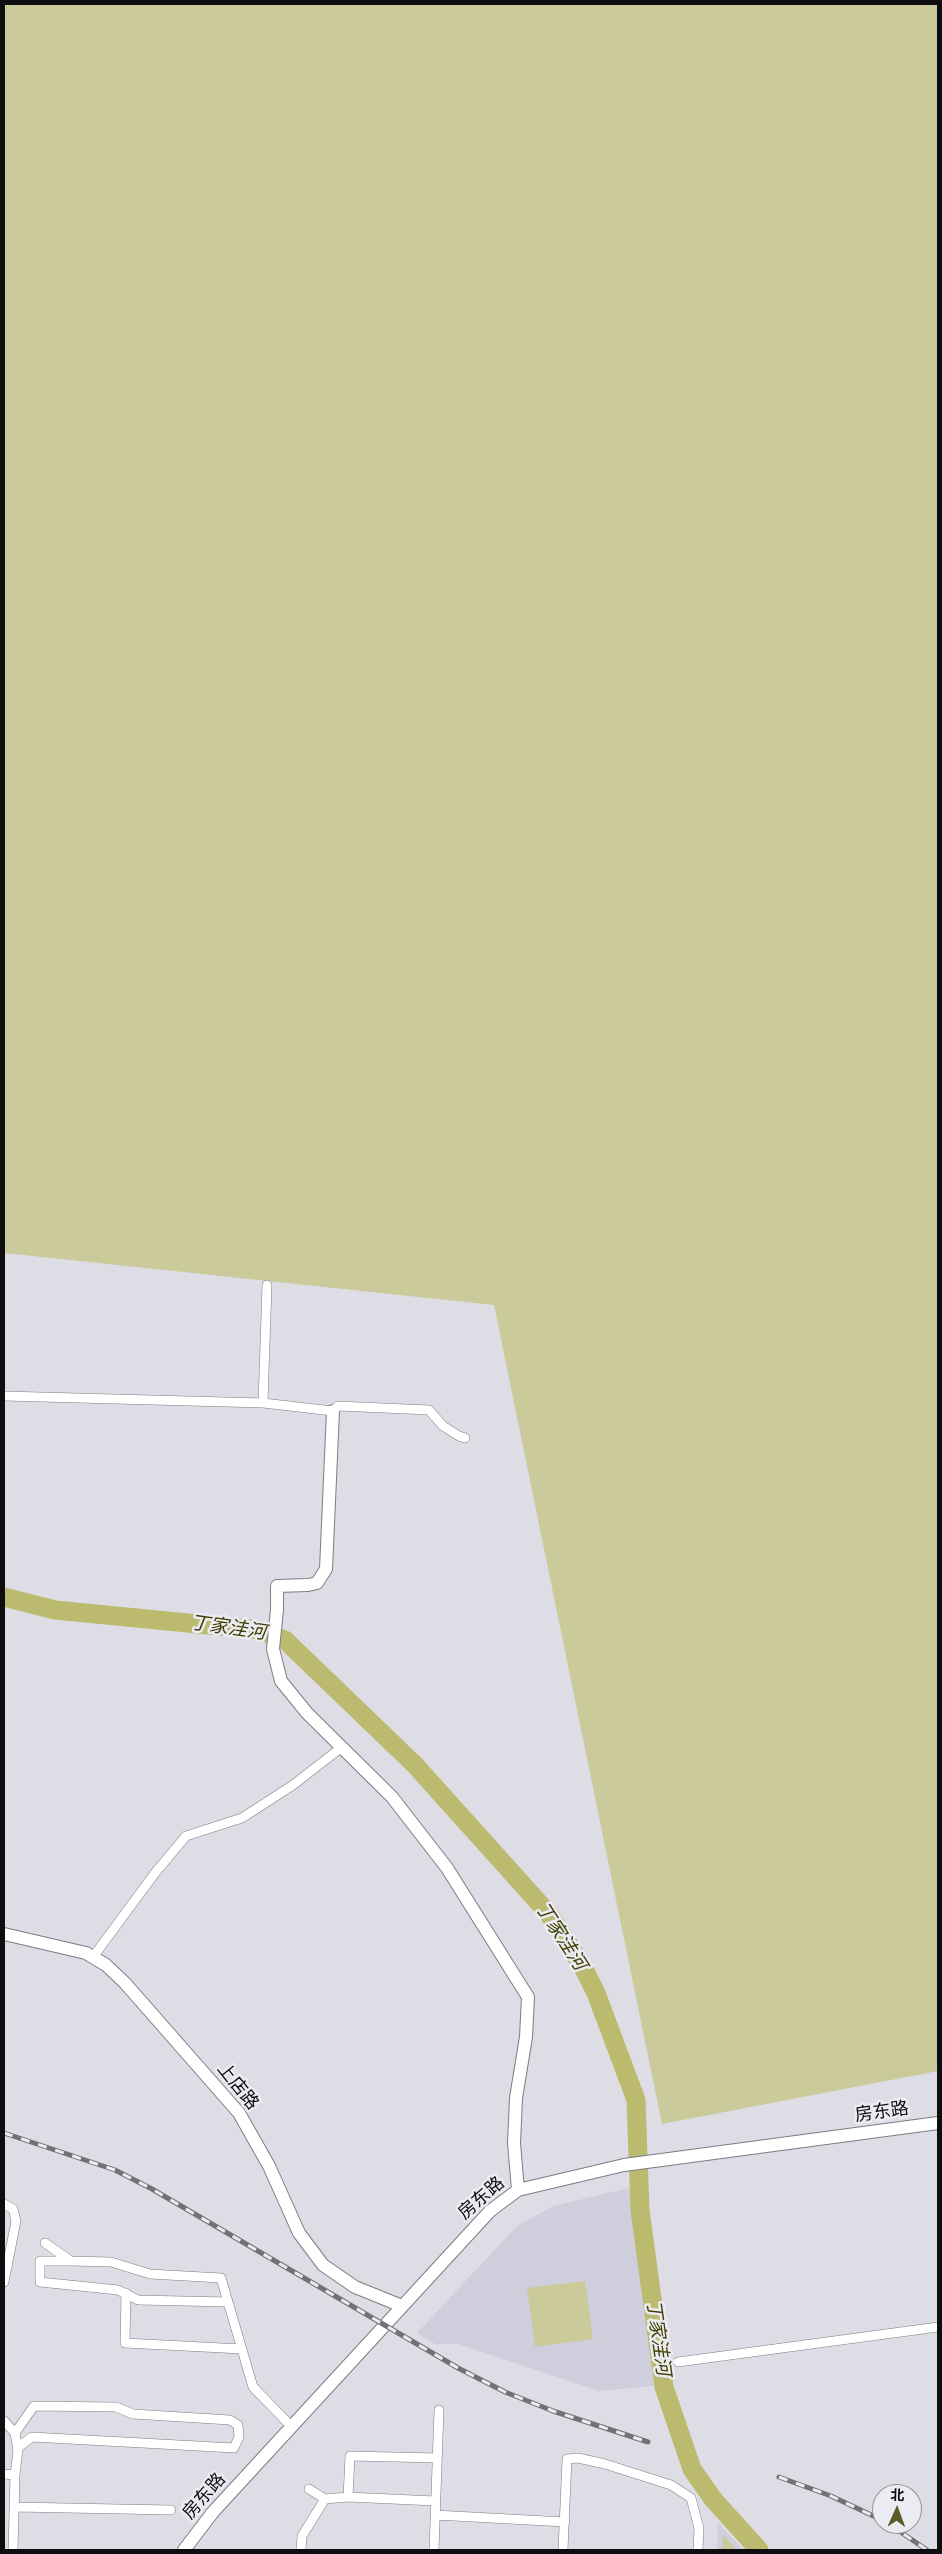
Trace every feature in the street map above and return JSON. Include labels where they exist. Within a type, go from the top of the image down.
[{"type":"street","points":[[263,1402],[267,1285]]},
{"type":"street","points":[[4,1396],[263,1402],[333,1410],[338,1406],[429,1410],[443,1426],[465,1438]]},
{"type":"street","points":[[333,1410],[326,1569],[317,1583],[277,1586],[277,1610],[272,1649],[281,1680],[307,1713],[392,1797],[447,1868],[528,1997],[529,2012],[516,2098],[514,2143],[518,2190]]},
{"type":"street","points":[[93,1957],[155,1873],[186,1836],[242,1818],[293,1786],[342,1747]]},
{"type":"street","name":"上店路","points":[[4,1934],[76,1949],[106,1965],[125,1983],[239,2113],[269,2166],[299,2232],[323,2265],[355,2287],[402,2306]]},
{"type":"street","name":"房东路","points":[[184,2550],[200,2528],[490,2211],[518,2190],[624,2165],[938,2123]]},
{"type":"street","points":[[4,2204],[13,2208],[16,2221],[4,2276]]},
{"type":"street","points":[[44,2244],[71,2261]]},
{"type":"street","points":[[228,2302],[138,2300],[118,2290],[40,2282],[40,2261],[112,2262],[150,2274],[221,2278],[253,2387],[292,2427]]},
{"type":"street","points":[[126,2293],[125,2343],[242,2349]]},
{"type":"street","points":[[678,2362],[938,2327]]},
{"type":"street","points":[[15,2433],[34,2406],[116,2407],[133,2414],[230,2420],[238,2425],[239,2437],[234,2448],[32,2437],[17,2448]]},
{"type":"street","points":[[434,2550],[439,2410]]},
{"type":"street","points":[[4,2421],[15,2433],[17,2448],[13,2550]]},
{"type":"street","points":[[348,2497],[350,2456],[437,2458]]},
{"type":"street","points":[[563,2550],[567,2459],[578,2458],[605,2464],[671,2485],[691,2498],[699,2528],[698,2550]]},
{"type":"street","points":[[4,2474],[15,2475]]},
{"type":"street","points":[[309,2489],[325,2500],[348,2497],[435,2501]]},
{"type":"street","points":[[301,2550],[302,2536],[325,2500]]},
{"type":"street","points":[[15,2507],[172,2510]]},
{"type":"street","points":[[434,2515],[564,2522]]},
{"type":"shaded area","points":[[629,2188],[654,2386],[599,2391],[458,2344],[435,2344],[417,2333],[516,2227],[553,2206]]},
{"type":"shaded area","points":[[718,2523],[744,2550],[717,2550]]},
{"type":"green space","points":[[4,4],[938,4],[938,2071],[662,2124],[494,1305],[4,1253]]},
{"type":"green space","points":[[585,2281],[593,2339],[535,2347],[527,2288]]},
{"type":"green space","points":[[723,2535],[737,2550],[722,2550]]},
{"type":"waterway","name":"丁家洼河","points":[[4,1597],[55,1610],[259,1630],[285,1640],[415,1765],[549,1914],[583,1967],[596,1993],[636,2100],[640,2210],[664,2387],[692,2469],[713,2499],[759,2550]]},
{"type":"railway","points":[[4,2133],[115,2170],[152,2189],[458,2368],[505,2392],[553,2411],[648,2442]]},
{"type":"railway","points":[[779,2477],[831,2496],[872,2515]]},
{"type":"railway","points":[[904,2534],[927,2550]]}]
